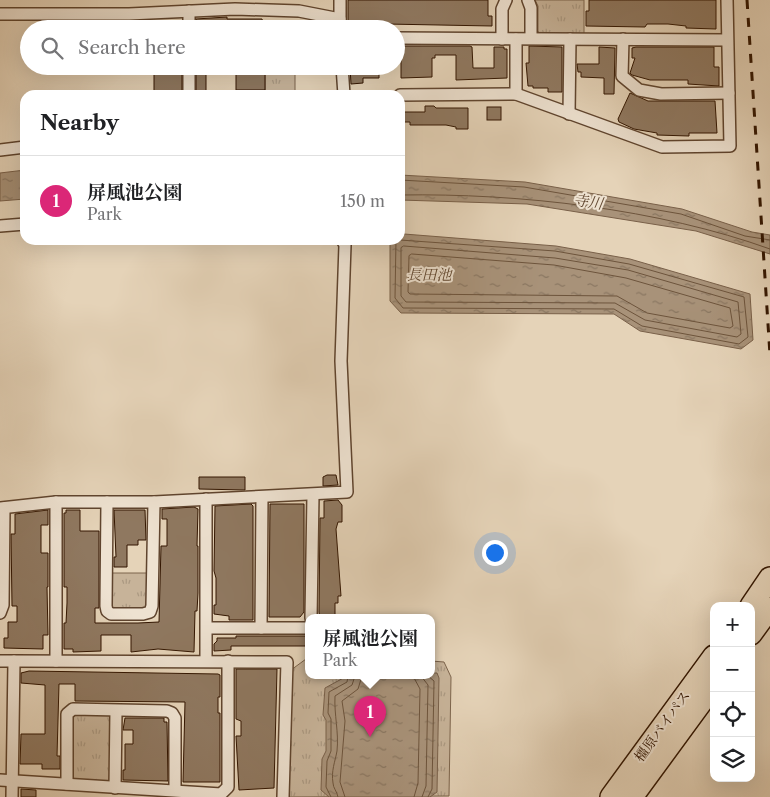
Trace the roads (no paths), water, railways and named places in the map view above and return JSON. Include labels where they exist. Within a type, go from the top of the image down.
[{"type":"highway","points":[[760,619],[770,578]]},
{"type":"highway","points":[[760,619],[770,584]]},
{"type":"highway","name":"橿原バイパス","points":[[613,797],[710,661]]},
{"type":"highway","points":[[613,797],[710,666]]},
{"type":"highway","points":[[632,797],[710,690]]},
{"type":"highway","name":"橿原バイパス","points":[[636,797],[710,697]]},
{"type":"street","points":[[340,0],[340,20]]},
{"type":"street","points":[[502,39],[502,9],[506,0]]},
{"type":"street","points":[[528,0],[531,8],[531,38]]},
{"type":"street","points":[[405,95],[516,94],[662,147],[730,146],[727,0]]},
{"type":"street","points":[[0,14],[129,14],[189,11],[235,4],[299,11],[327,20]]},
{"type":"street","points":[[189,11],[189,20]]},
{"type":"street","points":[[405,38],[727,40]]},
{"type":"street","points":[[516,39],[516,94]]},
{"type":"street","points":[[569,114],[570,39]]},
{"type":"street","points":[[623,39],[622,76],[639,90],[661,94],[729,93]]},
{"type":"street","points":[[188,90],[189,75]]},
{"type":"street","points":[[343,75],[344,90]]},
{"type":"street","points":[[0,150],[20,148]]},
{"type":"street","points":[[0,226],[20,224]]},
{"type":"street","points":[[0,613],[3,605],[2,508],[56,502],[154,502],[347,492],[341,361],[345,245]]},
{"type":"street","points":[[311,614],[313,495]]},
{"type":"street","points":[[261,628],[262,497]]},
{"type":"street","points":[[206,499],[206,661]]},
{"type":"street","points":[[56,502],[56,661]]},
{"type":"street","points":[[107,502],[107,611],[112,614],[143,614],[150,612],[152,606],[154,502]]},
{"type":"street","points":[[207,628],[305,628]]},
{"type":"street","points":[[0,661],[287,662],[283,797]]},
{"type":"street","points":[[12,797],[14,661]]},
{"type":"street","points":[[0,780],[221,794],[228,787],[228,661]]},
{"type":"street","points":[[67,784],[67,714],[73,709],[167,711],[172,713],[175,718],[175,790]]},
{"type":"street","points":[[115,788],[116,711]]},
{"type":"water","points":[[20,171],[20,199],[0,201],[0,173]]},
{"type":"water","name":"寺川","points":[[405,175],[525,182],[682,209],[752,232],[770,235],[770,254],[696,231],[527,204],[405,200]]},
{"type":"water","name":"長田池","points":[[405,234],[556,246],[630,259],[750,294],[753,340],[741,349],[640,331],[614,314],[401,313],[390,301],[390,245],[405,245]]},
{"type":"water","points":[[435,673],[437,673],[439,678],[437,792],[430,797],[329,797],[321,790],[322,759],[326,751],[326,720],[323,715],[325,688],[342,679],[435,679]]},
{"type":"railway","points":[[747,0],[770,355]]},
{"type":"place","name":"屏風池公園","points":[[370,737]]}]
